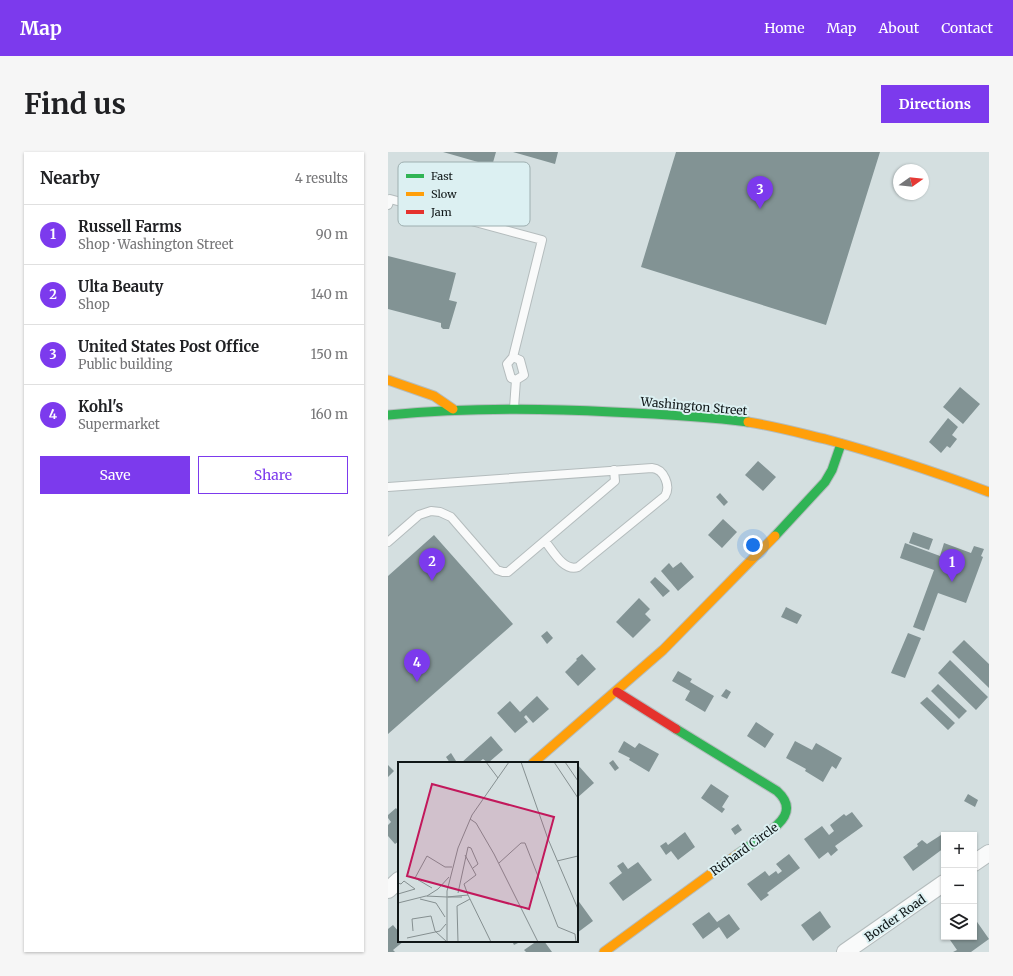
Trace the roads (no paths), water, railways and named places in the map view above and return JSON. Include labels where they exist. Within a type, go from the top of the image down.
[{"type":"street","points":[[388,380],[434,396],[453,409]]},
{"type":"street","name":"Washington Street","points":[[388,415],[453,409],[514,408],[644,413],[730,420],[769,426],[841,444],[893,459],[989,492]]},
{"type":"street","points":[[534,762],[617,692],[664,649],[698,615],[825,482],[832,470],[841,444]]},
{"type":"street","name":"Richard Circle","points":[[604,952],[778,825],[784,817],[786,810],[785,801],[782,795],[777,791],[617,692]]},
{"type":"street","points":[[977,861],[989,853]]},
{"type":"street","points":[[388,890],[398,881]]},
{"type":"street","name":"Border Road","points":[[846,952],[941,886]]},
{"type":"lane","points":[[388,205],[390,199],[398,201]]},
{"type":"lane","points":[[490,226],[542,240],[513,357],[507,364],[511,378],[516,380]]},
{"type":"lane","points":[[513,357],[520,360],[524,375],[516,380]]},
{"type":"lane","points":[[514,408],[516,380]]},
{"type":"lane","points":[[388,487],[652,468],[658,469],[663,474],[668,489],[666,495],[576,568],[569,568],[566,566],[545,541]]},
{"type":"lane","points":[[388,542],[419,515],[427,512],[440,512],[451,517],[499,571],[506,572],[512,570],[615,480],[614,470]]},
{"type":"place","name":"United States Post Office","points":[[760,209]]},
{"type":"place","name":"Ulta Beauty","points":[[432,581]]},
{"type":"place","name":"Russell Farms","points":[[952,582]]},
{"type":"place","name":"Kohl's","points":[[417,682]]}]
